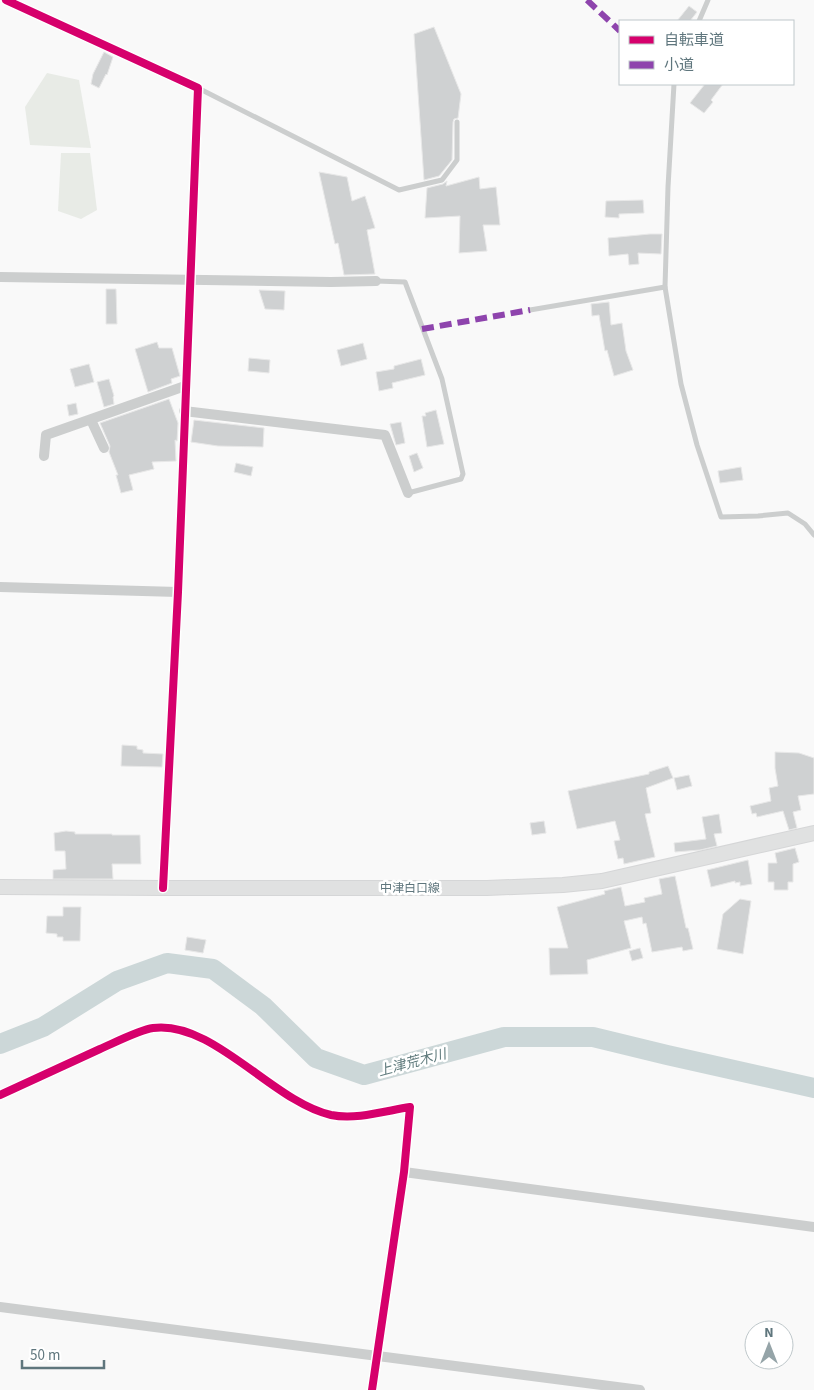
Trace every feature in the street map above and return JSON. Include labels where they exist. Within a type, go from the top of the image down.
[{"type":"main road","name":"中津白口線","points":[[0,887],[486,888],[563,885],[602,881],[814,833]]},
{"type":"street","points":[[6,0],[198,88],[178,592],[163,888]]},
{"type":"street","points":[[0,277],[376,282]]},
{"type":"street","points":[[44,456],[46,435],[185,386]]},
{"type":"street","points":[[184,411],[385,435],[408,493]]},
{"type":"street","points":[[91,420],[104,448]]},
{"type":"street","points":[[0,587],[178,592]]},
{"type":"street","points":[[0,1095],[120,1040],[153,1028],[177,1029],[200,1038],[229,1055],[306,1107],[332,1115],[355,1116],[410,1107],[404,1172],[372,1390]]},
{"type":"street","points":[[404,1172],[814,1227]]},
{"type":"street","points":[[0,1307],[640,1390]]},
{"type":"lane","points":[[700,20],[708,0]]},
{"type":"lane","points":[[674,85],[665,287],[681,384],[697,445],[721,517],[788,513],[805,524],[814,535]]},
{"type":"lane","points":[[198,88],[399,190],[442,180],[457,160],[457,122]]},
{"type":"lane","points":[[376,282],[405,282],[442,379],[463,474],[460,478],[408,493]]},
{"type":"lane","points":[[530,310],[665,287]]},
{"type":"shaded area","points":[[47,73],[79,80],[91,148],[30,145],[25,107]]},
{"type":"shaded area","points":[[61,153],[90,153],[97,210],[81,219],[58,211]]},
{"type":"building","points":[[689,6],[697,12],[691,20],[678,20]]},
{"type":"building","points":[[434,27],[461,94],[458,118],[454,119],[453,122],[452,160],[439,176],[424,180],[414,34]]},
{"type":"building","points":[[104,52],[113,57],[107,75],[99,88],[91,84],[93,74]]},
{"type":"building","points":[[704,85],[722,85],[711,100],[713,102],[704,113],[690,103]]},
{"type":"building","points":[[319,172],[347,177],[352,201],[365,196],[375,228],[367,230],[375,274],[344,275],[338,243],[335,244]]},
{"type":"building","points":[[479,177],[480,189],[496,187],[500,225],[483,225],[487,251],[459,253],[460,216],[425,218],[427,188],[443,184],[447,181],[446,186]]},
{"type":"building","points":[[643,200],[644,213],[619,214],[619,218],[605,217],[606,201]]},
{"type":"building","points":[[662,234],[661,254],[638,253],[639,264],[629,265],[628,254],[609,256],[608,238]]},
{"type":"building","points":[[106,289],[116,289],[117,324],[106,324]]},
{"type":"building","points":[[259,290],[285,291],[284,310],[265,309]]},
{"type":"building","points":[[609,302],[611,325],[622,323],[626,351],[633,370],[614,376],[607,350],[605,351],[599,315],[592,316],[591,304]]},
{"type":"building","points":[[157,342],[159,348],[172,348],[180,376],[171,379],[172,383],[148,392],[135,349]]},
{"type":"building","points":[[363,343],[367,359],[341,366],[337,350]]},
{"type":"building","points":[[249,358],[270,360],[269,373],[248,371]]},
{"type":"building","points":[[421,359],[425,375],[392,383],[393,388],[379,391],[376,372],[394,369],[394,366]]},
{"type":"building","points":[[89,364],[94,382],[75,387],[70,369]]},
{"type":"building","points":[[109,379],[114,396],[114,404],[104,407],[97,382]]},
{"type":"building","points":[[169,399],[178,423],[177,441],[175,440],[176,461],[152,462],[154,469],[129,475],[133,490],[121,493],[116,475],[118,475],[109,452],[110,446],[100,423]]},
{"type":"building","points":[[76,403],[78,414],[69,416],[67,405]]},
{"type":"building","points":[[436,410],[444,444],[427,447],[422,416],[426,416],[425,413]]},
{"type":"building","points":[[194,420],[264,428],[263,447],[218,446],[191,442]]},
{"type":"building","points":[[401,422],[405,443],[396,445],[390,424]]},
{"type":"building","points":[[417,453],[423,468],[414,472],[409,456]]},
{"type":"building","points":[[236,463],[253,467],[251,476],[234,472]]},
{"type":"building","points":[[741,467],[743,480],[720,483],[718,471]]},
{"type":"building","points":[[122,745],[137,746],[137,749],[143,750],[143,753],[163,754],[162,767],[121,766]]},
{"type":"building","points":[[775,752],[799,753],[814,758],[814,794],[798,796],[801,810],[793,812],[797,828],[789,830],[783,811],[757,817],[756,813],[752,814],[750,806],[771,801],[769,788],[778,786]]},
{"type":"building","points":[[668,766],[673,778],[646,788],[651,813],[645,814],[655,857],[624,864],[623,858],[618,859],[614,841],[620,840],[615,821],[577,829],[568,791],[649,774],[649,772]]},
{"type":"building","points":[[689,775],[692,786],[677,790],[674,778]]},
{"type":"building","points":[[719,814],[722,833],[714,834],[717,846],[700,850],[675,852],[674,843],[706,839],[702,817]]},
{"type":"building","points":[[544,821],[546,833],[532,835],[530,823]]},
{"type":"building","points":[[75,832],[75,834],[140,835],[141,864],[112,864],[113,879],[53,879],[53,870],[66,869],[65,851],[55,851],[54,833]]},
{"type":"building","points":[[795,848],[799,862],[793,864],[793,882],[788,882],[788,890],[774,890],[774,882],[768,882],[768,863],[777,863],[775,853]]},
{"type":"building","points":[[748,860],[752,884],[740,886],[740,882],[735,883],[735,881],[711,887],[707,870]]},
{"type":"building","points":[[675,876],[686,928],[688,928],[693,949],[683,951],[682,947],[652,952],[646,923],[643,924],[642,917],[624,921],[631,948],[587,960],[588,974],[550,975],[549,948],[568,948],[557,907],[605,894],[604,891],[621,887],[625,906],[645,902],[644,898],[662,894],[659,879]]},
{"type":"building","points":[[740,899],[751,901],[743,954],[717,949],[723,914]]},
{"type":"building","points":[[63,907],[81,907],[80,941],[63,941],[63,937],[57,937],[57,934],[46,933],[47,916],[63,916]]},
{"type":"building","points":[[187,937],[206,940],[203,953],[185,950]]},
{"type":"building","points":[[640,948],[643,958],[632,961],[629,951]]},
{"type":"waterway","name":"上津荒木川","points":[[0,1044],[43,1027],[117,981],[167,963],[213,969],[263,1006],[316,1058],[364,1075],[504,1037],[593,1037],[814,1088]]},
{"type":"marked path","points":[[587,0],[619,30]]},
{"type":"marked path","points":[[422,329],[530,310]]},
{"type":"cycle path","points":[[6,0],[198,88],[178,592],[163,888]]},
{"type":"cycle path","points":[[0,1095],[126,1037],[153,1028],[175,1029],[198,1036],[287,1095],[309,1107],[331,1115],[360,1116],[410,1107],[404,1172],[372,1390]]}]
